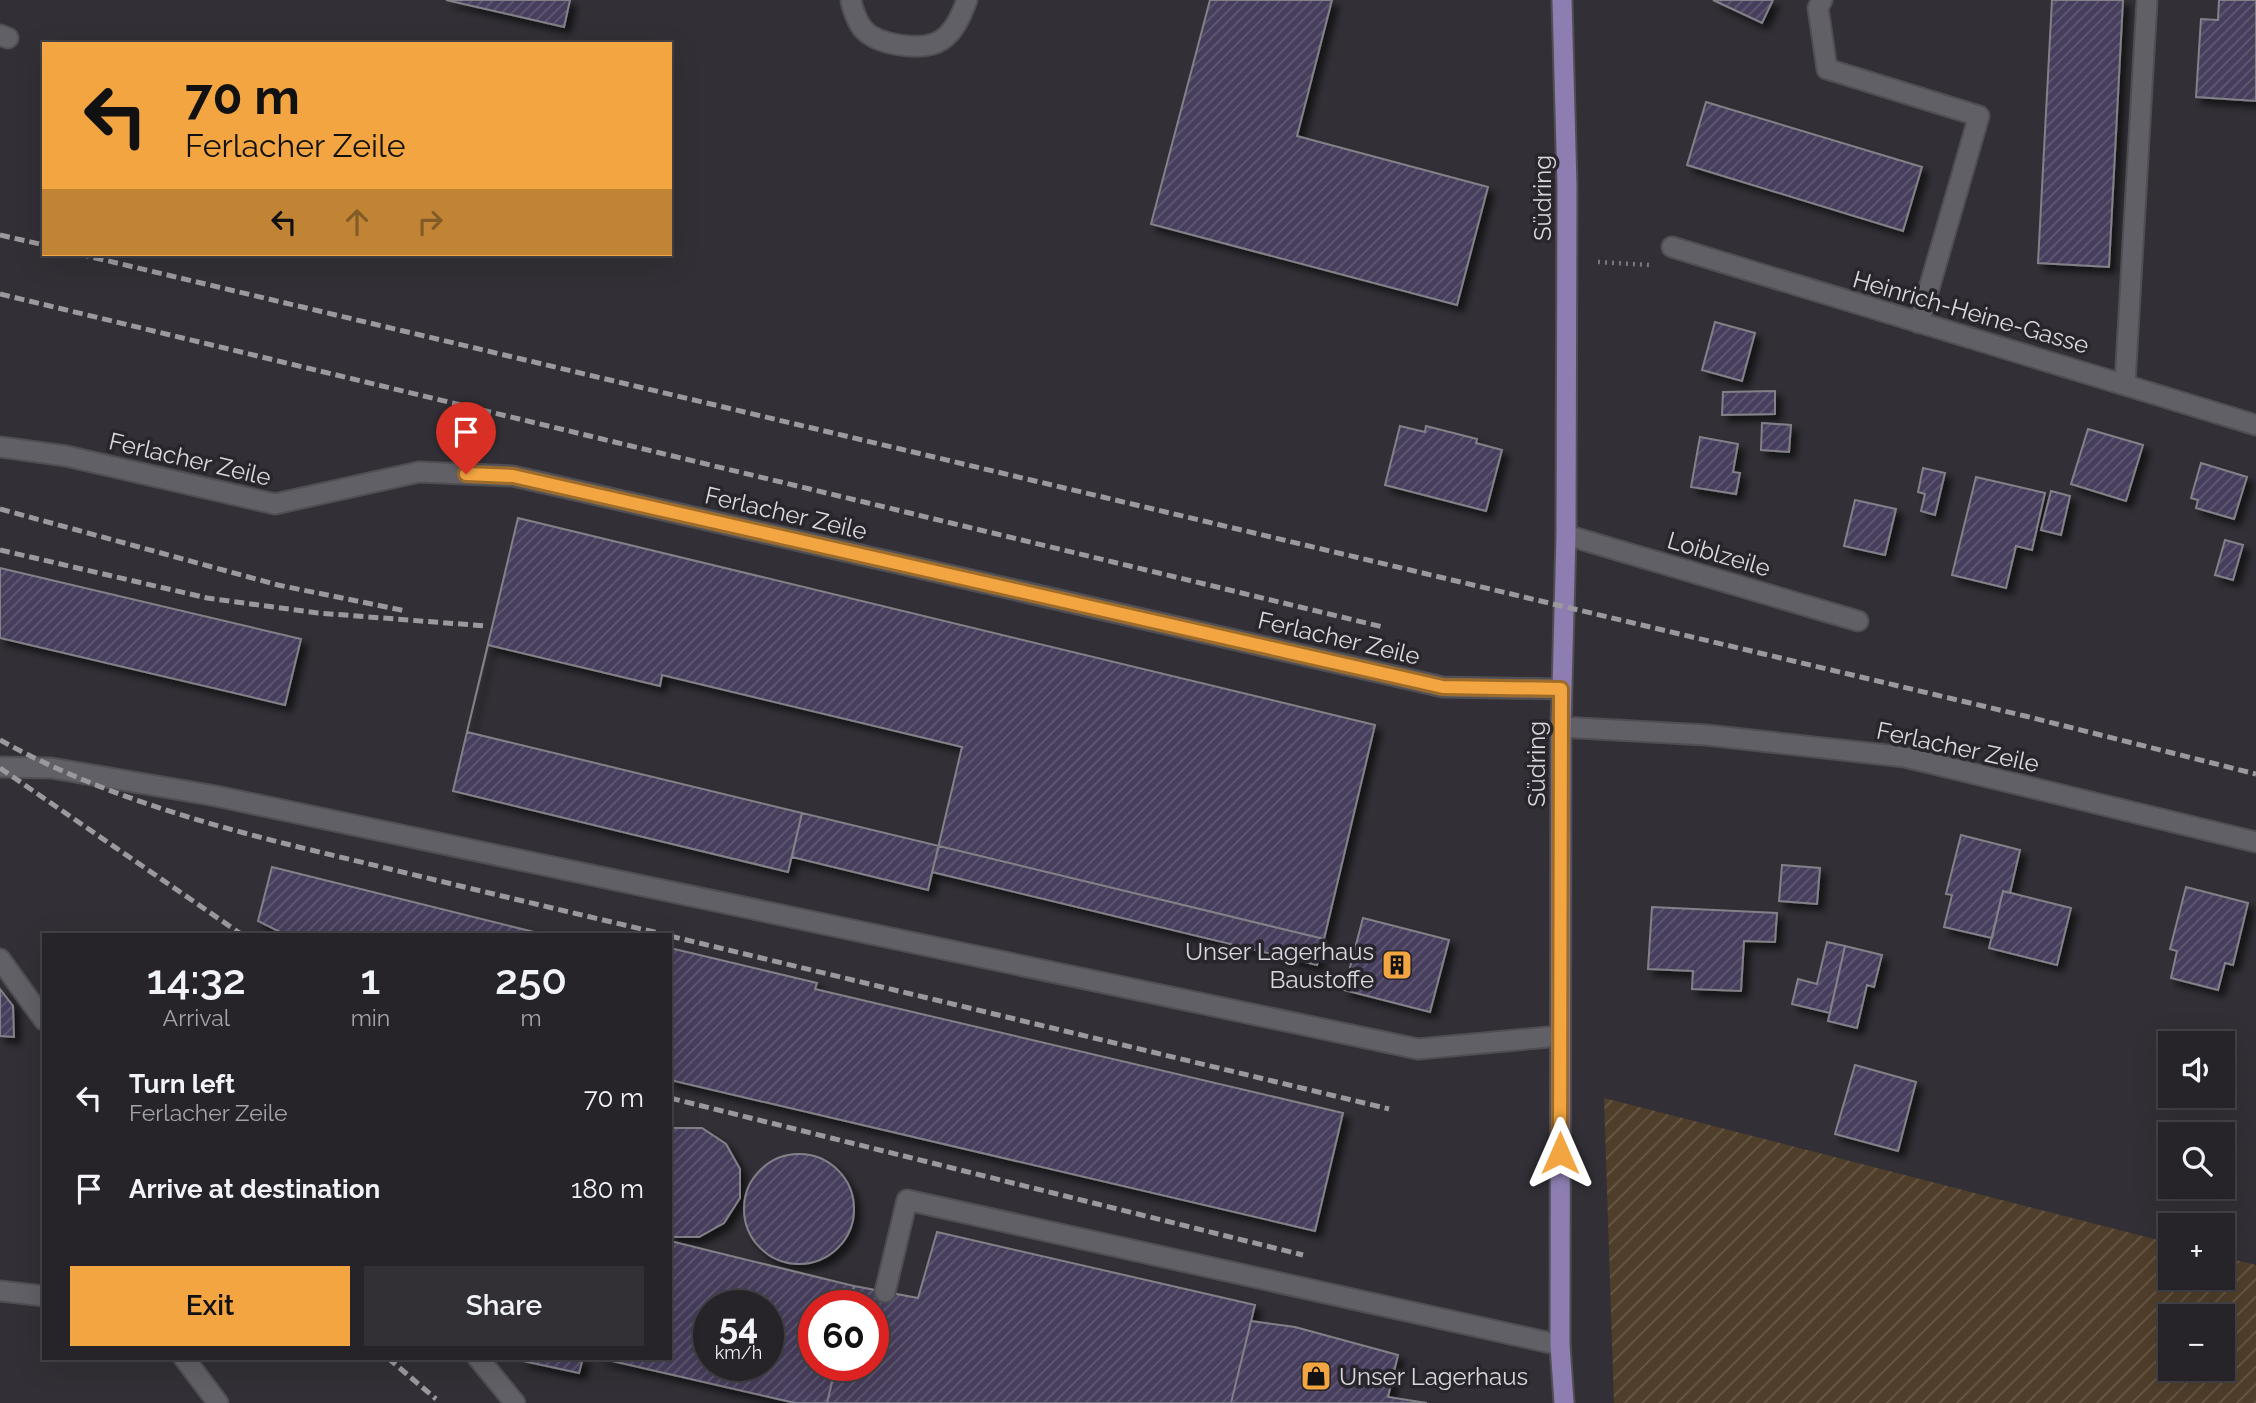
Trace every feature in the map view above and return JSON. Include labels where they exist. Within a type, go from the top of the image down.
[{"type":"main road","name":"Südring","points":[[1562,0],[1566,44],[1567,261],[1566,535],[1560,727],[1560,1345],[1564,1403]]},
{"type":"street","points":[[851,0],[863,30],[886,42],[915,46],[937,43],[950,33],[967,0]]},
{"type":"street","points":[[1822,0],[1818,8],[1827,69],[1979,116],[1919,323]]},
{"type":"street","points":[[2125,383],[2147,0]]},
{"type":"street","name":"Heinrich-Heine-Gasse","points":[[1672,247],[2256,425]]},
{"type":"street","name":"Ferlacher Zeile","points":[[0,447],[66,456],[275,504],[419,472],[513,476],[1443,687],[1561,689]]},
{"type":"street","name":"Loiblzeile","points":[[1566,535],[1858,621]]},
{"type":"street","name":"Ferlacher Zeile","points":[[1560,727],[1706,735],[1905,757],[2256,842]]},
{"type":"street","points":[[0,767],[51,768],[216,796],[1418,1049],[1560,1036]]},
{"type":"street","points":[[0,959],[42,1017]]},
{"type":"street","points":[[885,1290],[907,1200],[1560,1345]]},
{"type":"street","points":[[0,1291],[42,1296]]},
{"type":"street","points":[[186,1360],[218,1403]]},
{"type":"street","points":[[480,1360],[515,1403]]},
{"type":"path","points":[[1567,261],[1669,266],[1672,247]]},
{"type":"shaded area","points":[[1604,1098],[2158,1240],[2158,1290],[2235,1290],[2235,1260],[2256,1265],[2256,1403],[1614,1403]]},
{"type":"building","points":[[446,0],[570,0],[564,27]]},
{"type":"building","points":[[1210,0],[1332,0],[1297,136],[1488,187],[1457,305],[1151,224]]},
{"type":"building","points":[[1713,0],[1773,0],[1762,23]]},
{"type":"building","points":[[2052,0],[2123,0],[2109,267],[2038,263]]},
{"type":"building","points":[[2219,0],[2256,0],[2256,101],[2196,97],[2201,19],[2218,20]]},
{"type":"building","points":[[1706,102],[1922,167],[1903,231],[1687,165]]},
{"type":"building","points":[[1715,322],[1755,333],[1742,381],[1702,370]]},
{"type":"building","points":[[1775,391],[1775,414],[1722,415],[1723,392]]},
{"type":"building","points":[[1762,423],[1791,425],[1789,452],[1761,450]]},
{"type":"building","points":[[1400,426],[1425,432],[1426,426],[1477,439],[1476,443],[1502,450],[1486,511],[1385,485]]},
{"type":"building","points":[[2088,429],[2143,445],[2126,501],[2071,484]]},
{"type":"building","points":[[1700,437],[1738,444],[1733,472],[1740,473],[1736,494],[1691,487]]},
{"type":"building","points":[[2201,463],[2247,477],[2234,519],[2196,508],[2198,500],[2191,498]]},
{"type":"building","points":[[1923,468],[1945,473],[1935,515],[1921,511],[1925,494],[1918,492]]},
{"type":"building","points":[[1976,477],[2045,493],[2032,550],[2016,546],[2006,588],[1952,575]]},
{"type":"building","points":[[2051,491],[2070,496],[2061,535],[2041,530]]},
{"type":"building","points":[[1855,500],[1896,509],[1885,555],[1844,546]]},
{"type":"building","points":[[518,518],[1375,725],[1324,939],[467,732]]},
{"type":"building","points":[[2225,540],[2243,545],[2233,580],[2215,575]]},
{"type":"building","points":[[0,568],[301,639],[285,705],[0,638]]},
{"type":"building","points":[[488,645],[660,686],[662,675],[962,747],[928,890],[792,857],[802,813],[467,732]]},
{"type":"building","points":[[467,732],[802,813],[788,872],[453,791]]},
{"type":"building","points":[[1961,835],[2020,850],[2010,893],[2003,891],[1992,938],[1944,927],[1952,895],[1946,894]]},
{"type":"building","points":[[939,846],[1324,939],[1317,965],[932,872]]},
{"type":"building","points":[[1782,865],[1820,868],[1817,904],[1779,901]]},
{"type":"building","points":[[272,867],[538,933],[282,933],[258,921]]},
{"type":"building","points":[[2186,887],[2248,903],[2233,965],[2225,963],[2218,990],[2171,978],[2177,951],[2170,949]]},
{"type":"building","points":[[2003,891],[2071,908],[2057,965],[1989,948]]},
{"type":"building","points":[[1652,907],[1777,913],[1775,942],[1744,941],[1741,991],[1692,989],[1693,971],[1648,969]]},
{"type":"building","name":"Unser Lagerhaus Baustoffe","points":[[1363,918],[1449,940],[1430,1012],[1344,990]]},
{"type":"building","points":[[1827,942],[1845,946],[1830,1013],[1792,1004],[1798,979],[1817,984]]},
{"type":"building","points":[[1845,946],[1882,955],[1874,987],[1867,985],[1857,1028],[1828,1021]]},
{"type":"building","points":[[672,948],[817,983],[815,989],[1343,1113],[1315,1231],[672,1080]]},
{"type":"building","points":[[0,989],[13,1006],[14,1037],[0,1036]]},
{"type":"building","points":[[1855,1065],[1916,1082],[1898,1151],[1835,1134]]},
{"type":"building","points":[[673,1128],[702,1128],[726,1144],[740,1169],[740,1198],[724,1223],[699,1237],[672,1237]]},
{"type":"building","points":[[799,1154],[820,1158],[838,1170],[850,1188],[854,1209],[850,1230],[838,1248],[820,1260],[799,1264],[778,1260],[760,1248],[748,1230],[744,1209],[748,1188],[760,1170],[778,1158]]},
{"type":"building","points":[[937,1232],[1255,1305],[1231,1403],[827,1403],[832,1381],[889,1381],[889,1293],[918,1298]]},
{"type":"building","points":[[672,1241],[854,1286],[853,1290],[798,1290],[798,1381],[832,1381],[827,1403],[795,1403],[699,1381],[784,1381],[784,1290],[693,1290],[693,1380],[608,1360],[672,1360]]},
{"type":"building","points":[[854,1286],[875,1290],[853,1290]]},
{"type":"building","name":"Unser Lagerhaus","points":[[1251,1321],[1295,1327],[1398,1355],[1388,1397],[1427,1403],[1231,1403]]},
{"type":"building","points":[[523,1360],[582,1360],[579,1373]]},
{"type":"railway","points":[[0,235],[42,245]]},
{"type":"railway","points":[[87,256],[2025,716],[2256,774]]},
{"type":"railway","points":[[0,294],[1383,627]]},
{"type":"railway","points":[[0,509],[278,585],[406,611]]},
{"type":"railway","points":[[0,550],[207,598],[318,613],[486,626]]},
{"type":"railway","points":[[0,740],[87,782],[224,828],[659,933]]},
{"type":"railway","points":[[0,768],[240,933]]},
{"type":"railway","points":[[672,936],[1389,1109]]},
{"type":"railway","points":[[672,1098],[1303,1255]]},
{"type":"railway","points":[[390,1360],[436,1399]]},
{"type":"place","name":"Unser Lagerhaus Baustoffe","points":[[1397,965]]},
{"type":"place","name":"Unser Lagerhaus","points":[[1316,1376]]},
{"type":"route","points":[[466,474],[513,476],[1443,687],[1561,689],[1560,1153]]}]
